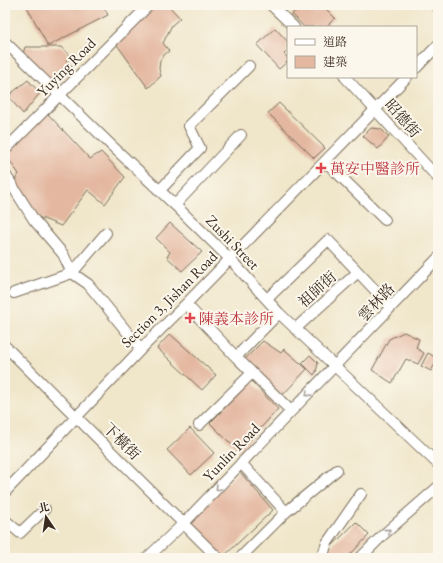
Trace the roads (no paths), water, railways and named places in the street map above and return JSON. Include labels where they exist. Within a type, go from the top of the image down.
[{"type":"street","name":"Yuying Road","points":[[5,150],[149,5]]},
{"type":"street","points":[[271,5],[293,26]]},
{"type":"street","name":"Zushi Street","points":[[5,42],[230,259],[279,313],[438,464]]},
{"type":"street","points":[[417,67],[438,45]]},
{"type":"street","points":[[159,191],[200,148],[189,126],[249,66]]},
{"type":"street","name":"昭德街","points":[[346,78],[376,109],[391,129],[438,178]]},
{"type":"street","name":"Section 3, Jishan Road","points":[[5,492],[141,349],[406,78]]},
{"type":"street","points":[[175,205],[240,135]]},
{"type":"street","points":[[325,161],[385,220]]},
{"type":"street","points":[[5,174],[34,220],[63,254],[72,273],[88,284],[141,349]]},
{"type":"street","points":[[14,293],[72,273],[106,233]]},
{"type":"street","points":[[267,299],[328,240],[391,307]]},
{"type":"street","name":"雲林路","points":[[336,366],[438,258]]},
{"type":"street","name":"祖師街","points":[[296,329],[358,272]]},
{"type":"street","points":[[186,304],[236,357],[291,411]]},
{"type":"street","points":[[236,357],[279,313]]},
{"type":"street","name":"下橫街","points":[[5,346],[218,558]]},
{"type":"street","name":"Yunlin Road","points":[[147,558],[183,524],[336,366]]},
{"type":"street","points":[[199,425],[252,373]]},
{"type":"street","points":[[241,463],[286,512]]},
{"type":"street","points":[[240,558],[286,512],[337,470]]},
{"type":"street","points":[[360,558],[383,535],[438,487]]},
{"type":"street","points":[[322,558],[327,543],[361,494]]},
{"type":"street","points":[[5,520],[20,533],[45,509]]},
{"type":"place","name":"萬安中醫診所","points":[[321,168]]},
{"type":"place","name":"陳義本診所","points":[[190,318]]}]
